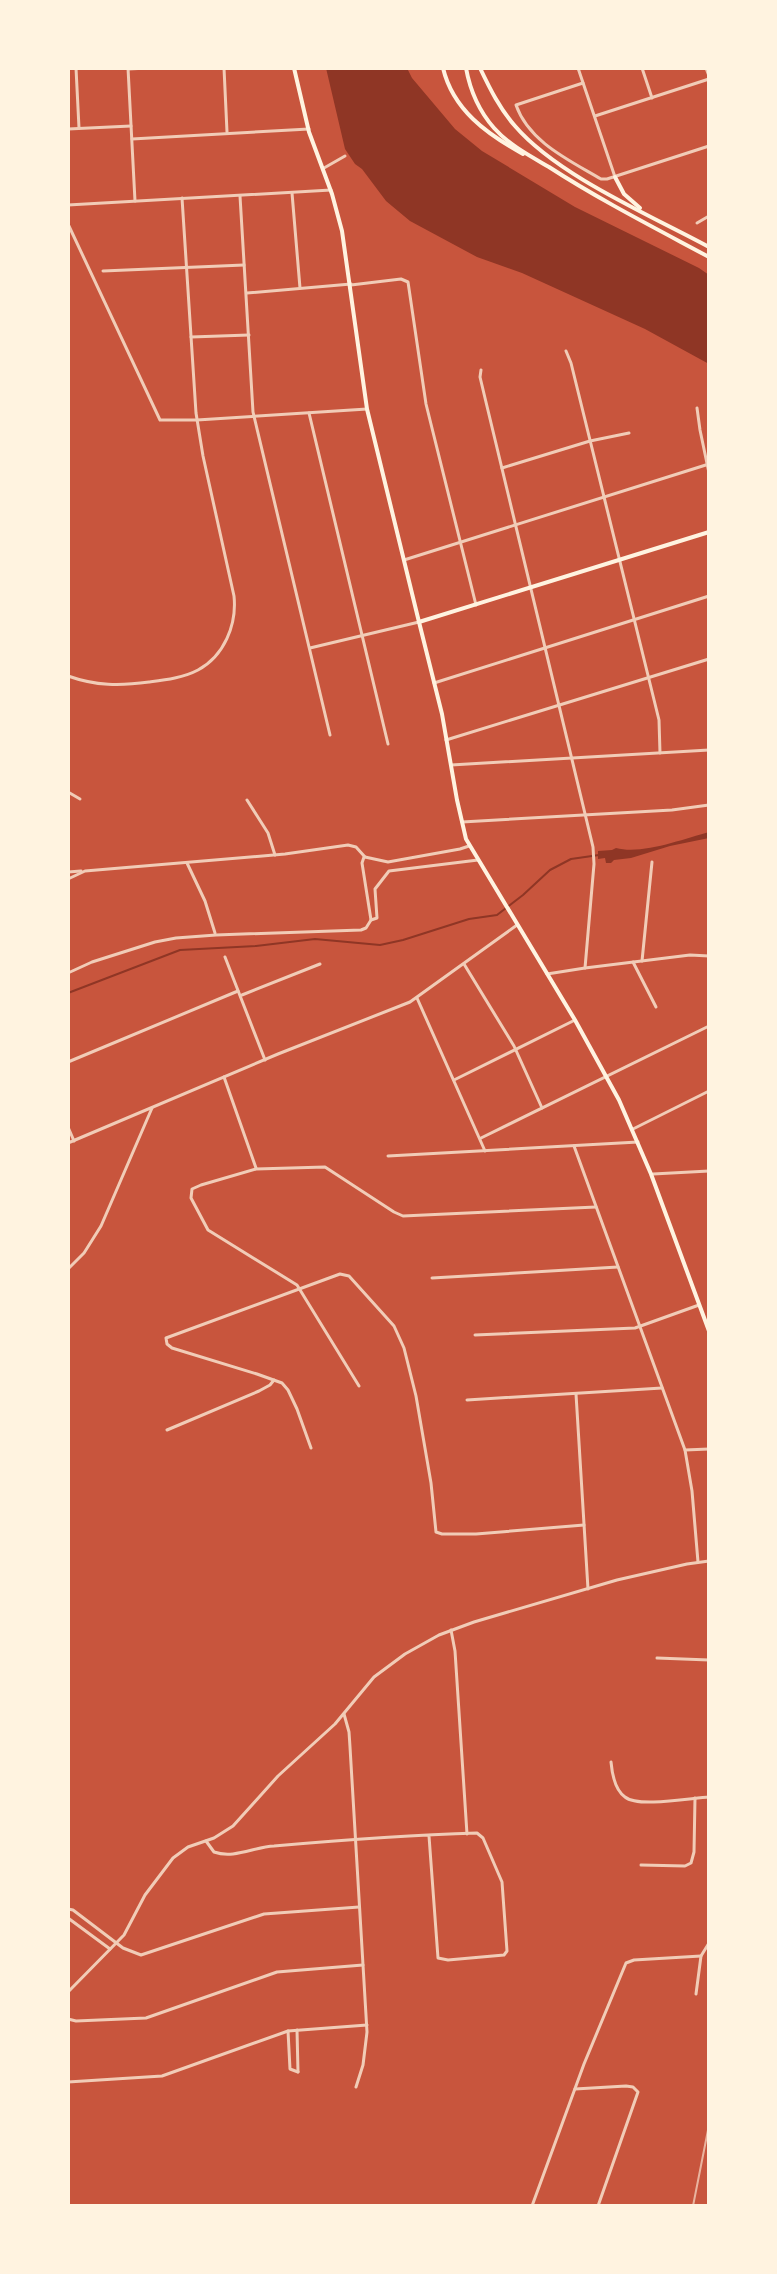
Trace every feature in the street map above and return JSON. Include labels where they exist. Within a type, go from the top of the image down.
[{"type":"main road","points":[[294,68],[309,129],[343,235],[367,409],[434,683],[461,822],[469,846],[575,1020],[633,1129],[708,1328]]},
{"type":"main road","points":[[443,68],[457,100],[480,126],[506,145],[709,257]]},
{"type":"main road","points":[[467,68],[470,85],[483,113],[499,133],[564,177]]},
{"type":"main road","points":[[480,68],[507,117],[537,148],[586,181],[709,246]]},
{"type":"main road","points":[[615,177],[627,197],[655,218]]},
{"type":"main road","points":[[419,622],[709,532]]},
{"type":"street","points":[[76,68],[79,129]]},
{"type":"street","points":[[135,201],[128,69],[148,68]]},
{"type":"street","points":[[224,68],[228,134]]},
{"type":"street","points":[[578,68],[615,177]]},
{"type":"street","points":[[642,68],[652,98]]},
{"type":"street","points":[[594,116],[709,78],[706,68]]},
{"type":"street","points":[[583,83],[516,105],[536,137],[602,179],[709,146]]},
{"type":"street","points":[[68,129],[131,126]]},
{"type":"street","points":[[132,139],[309,129]]},
{"type":"street","points":[[323,168],[345,156]]},
{"type":"street","points":[[68,205],[331,190]]},
{"type":"street","points":[[292,193],[300,288]]},
{"type":"street","points":[[240,196],[254,417],[330,735]]},
{"type":"street","points":[[68,676],[115,686],[164,680],[195,672],[214,659],[234,618],[234,596],[197,420],[182,198]]},
{"type":"street","points":[[697,223],[709,216]]},
{"type":"street","points":[[68,224],[160,420],[367,409]]},
{"type":"street","points":[[103,271],[244,265]]},
{"type":"street","points":[[246,293],[401,279],[408,282],[423,390],[476,605]]},
{"type":"street","points":[[191,337],[249,335]]},
{"type":"street","points":[[566,351],[660,723],[660,753]]},
{"type":"street","points":[[481,370],[480,377],[594,852],[585,968]]},
{"type":"street","points":[[697,408],[709,473]]},
{"type":"street","points":[[309,413],[388,744]]},
{"type":"street","points":[[502,468],[590,441],[629,433]]},
{"type":"street","points":[[404,560],[708,464]]},
{"type":"street","points":[[434,683],[709,596]]},
{"type":"street","points":[[310,648],[419,622]]},
{"type":"street","points":[[446,740],[709,659]]},
{"type":"street","points":[[451,765],[709,750]]},
{"type":"street","points":[[68,792],[80,799]]},
{"type":"street","points":[[247,800],[268,833],[275,855]]},
{"type":"street","points":[[461,822],[709,805]]},
{"type":"street","points":[[68,872],[275,855],[348,845],[356,847],[365,857],[388,862],[469,846]]},
{"type":"street","points":[[365,857],[362,863],[371,920]]},
{"type":"street","points":[[389,871],[478,860]]},
{"type":"street","points":[[68,973],[155,942],[216,935],[361,930],[378,916],[375,889],[389,871],[388,862]]},
{"type":"street","points":[[642,961],[652,862]]},
{"type":"street","points":[[187,863],[205,901],[216,935]]},
{"type":"street","points":[[68,879],[85,871]]},
{"type":"street","points":[[365,888],[375,889]]},
{"type":"street","points":[[68,1143],[417,998],[517,925]]},
{"type":"street","points":[[547,974],[690,955],[708,956],[709,946]]},
{"type":"street","points":[[225,957],[265,1060]]},
{"type":"street","points":[[633,962],[656,1007]]},
{"type":"street","points":[[68,1062],[320,964]]},
{"type":"street","points":[[464,964],[515,1049],[542,1108]]},
{"type":"street","points":[[417,998],[485,1151]]},
{"type":"street","points":[[454,1080],[575,1020]]},
{"type":"street","points":[[481,1138],[709,1026]]},
{"type":"street","points":[[224,1077],[256,1169]]},
{"type":"street","points":[[633,1129],[709,1091]]},
{"type":"street","points":[[68,1269],[84,1253],[101,1226],[152,1108]]},
{"type":"street","points":[[68,1127],[74,1141]]},
{"type":"street","points":[[388,1156],[638,1142]]},
{"type":"street","points":[[574,1146],[685,1450],[698,1562]]},
{"type":"street","points":[[359,1386],[300,1290],[289,1279],[208,1230],[191,1198],[190,1192],[195,1187],[256,1169],[325,1167],[403,1216],[596,1207]]},
{"type":"street","points":[[651,1174],[709,1171]]},
{"type":"street","points":[[432,1278],[618,1267]]},
{"type":"street","points":[[311,1448],[297,1409],[282,1383],[172,1348],[165,1339],[344,1274],[394,1326],[408,1358],[431,1483],[436,1532],[476,1534],[584,1525]]},
{"type":"street","points":[[475,1335],[640,1327],[699,1305]]},
{"type":"street","points":[[167,1430],[259,1391],[274,1380]]},
{"type":"street","points":[[467,1400],[662,1388]]},
{"type":"street","points":[[576,1394],[588,1589]]},
{"type":"street","points":[[685,1450],[709,1449]]},
{"type":"street","points":[[68,1992],[124,1935],[145,1895],[173,1858],[188,1847],[233,1826],[278,1776],[344,1714],[359,1693],[382,1671],[420,1645],[451,1629],[588,1589],[709,1561]]},
{"type":"street","points":[[451,1629],[467,1834]]},
{"type":"street","points":[[657,1658],[709,1660]]},
{"type":"street","points":[[344,1714],[349,1732],[367,2025],[356,2087]]},
{"type":"street","points":[[611,1762],[619,1789],[628,1799],[642,1802],[709,1797]]},
{"type":"street","points":[[641,1865],[685,1866],[691,1863],[695,1798]]},
{"type":"street","points":[[206,1841],[214,1852],[231,1854],[263,1847],[429,1836],[467,1834],[477,1833],[483,1838],[502,1882],[507,1951],[504,1955],[448,1960],[438,1958],[429,1836]]},
{"type":"street","points":[[68,1909],[135,1954],[148,1954],[264,1914],[359,1907]]},
{"type":"street","points":[[68,1918],[111,1949]]},
{"type":"street","points":[[696,1994],[701,1956],[709,1943]]},
{"type":"street","points":[[532,2206],[623,1969],[634,1960],[701,1956]]},
{"type":"street","points":[[68,2019],[146,2018],[277,1972],[363,1965]]},
{"type":"street","points":[[68,2082],[162,2076],[288,2031],[367,2025]]},
{"type":"street","points":[[288,2031],[290,2069],[298,2072],[297,2030]]},
{"type":"street","points":[[575,2089],[626,2086],[638,2092],[598,2206]]},
{"type":"shaded area","points":[[326,68],[407,68],[455,129],[482,151],[575,207],[709,275],[709,364],[645,329],[522,273],[477,257],[410,221],[386,201],[345,149]]},
{"type":"shaded area","points":[[709,832],[709,838],[611,863],[606,863],[605,858],[598,859],[598,851],[650,848]]},
{"type":"waterway","points":[[68,993],[180,950],[315,939],[380,945],[403,940],[469,919],[497,915],[550,870],[571,859],[599,855]]},
{"type":"railway","points":[[693,2206],[709,2125]]}]
